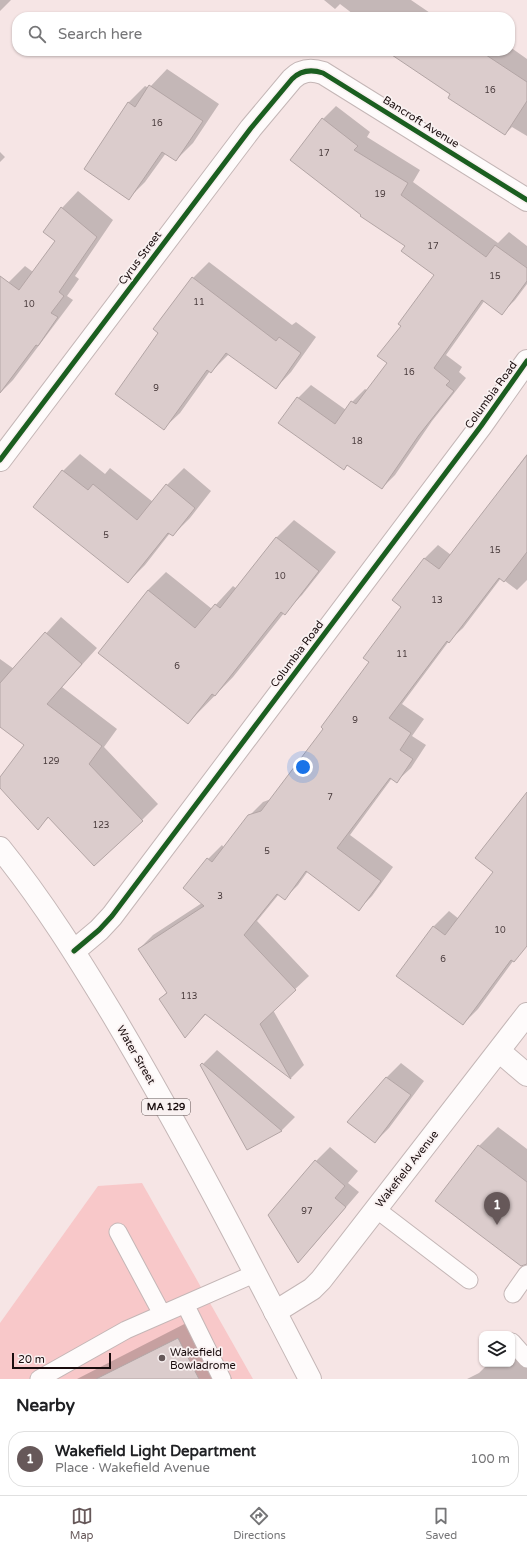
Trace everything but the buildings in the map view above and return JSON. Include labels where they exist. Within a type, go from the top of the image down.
[{"type":"street","name":"Bancroft Avenue","points":[[302,72],[313,70],[323,73],[527,200]]},
{"type":"street","name":"Cyrus Street","points":[[0,460],[251,128],[292,79],[302,72]]},
{"type":"street","name":"Columbia Road","points":[[74,951],[99,930],[112,916],[481,426],[527,361]]},
{"type":"street","name":"Water Street","points":[[0,848],[41,902],[74,951],[147,1073],[310,1379]]},
{"type":"street","name":"Wakefield Avenue","points":[[275,1312],[318,1284],[527,1014]]},
{"type":"street","points":[[499,1051],[527,1075]]},
{"type":"lane","points":[[376,1209],[469,1280]]},
{"type":"lane","points":[[118,1232],[162,1314]]},
{"type":"lane","points":[[40,1379],[126,1330],[254,1274]]},
{"type":"lane","points":[[513,1294],[527,1274]]},
{"type":"lane","points":[[185,1304],[222,1379]]},
{"type":"lane","points":[[515,1345],[527,1359]]},
{"type":"shaded area","points":[[142,1183],[253,1379],[0,1379],[0,1323],[98,1186]]},
{"type":"cycle path","points":[[0,460],[251,128],[292,79],[303,72],[314,71],[323,73],[527,200]]},
{"type":"cycle path","points":[[74,951],[99,930],[112,916],[481,426],[527,361]]},
{"type":"place","name":"Wakefield Light Department","points":[[497,1225]]},
{"type":"place","name":"Wakefield Bowladrome","points":[[162,1358]]}]
